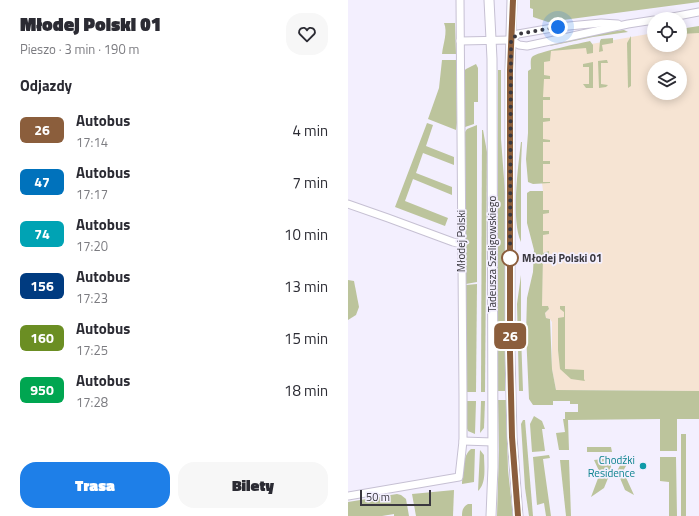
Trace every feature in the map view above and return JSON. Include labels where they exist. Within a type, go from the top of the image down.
[{"type":"street","name":"Młodej Polski","points":[[348,496],[459,477],[463,441],[460,0]]},
{"type":"street","name":"Tadeusza Szeligowskiego","points":[[489,0],[491,40],[493,442],[491,516]]},
{"type":"street","name":"Tadeusza Szeligowskiego","points":[[512,0],[511,396],[513,458],[518,516]]},
{"type":"street","points":[[687,14],[699,12]]},
{"type":"street","points":[[460,41],[511,40],[518,45],[527,46],[647,21]]},
{"type":"street","points":[[511,40],[518,34],[558,27],[601,23],[628,24]]},
{"type":"street","points":[[348,204],[461,244]]},
{"type":"street","points":[[463,441],[493,442]]},
{"type":"shaded area","points":[[699,27],[699,391],[556,390],[552,369],[552,322],[550,319],[546,318],[545,313],[549,309],[542,306],[543,60],[551,51],[647,34],[647,52],[687,52],[687,28]]},
{"type":"green space","points":[[530,0],[699,0],[699,2],[548,22],[533,17],[533,9],[530,8]]},
{"type":"green space","points":[[444,23],[455,23],[456,54],[442,54],[445,34]]},
{"type":"green space","points":[[699,26],[699,33],[687,34],[687,28]]},
{"type":"green space","points":[[624,30],[628,32],[593,37],[550,46],[551,44],[607,32]]},
{"type":"green space","points":[[631,36],[631,86],[628,88],[627,43]]},
{"type":"green space","points":[[613,38],[613,43],[602,45],[603,51],[599,52],[601,39]]},
{"type":"green space","points":[[590,41],[593,45],[593,53],[587,54],[586,48],[551,51],[550,61],[544,62],[544,75],[550,76],[550,79],[544,79],[543,97],[550,97],[550,100],[543,100],[543,118],[550,118],[550,121],[543,122],[543,139],[550,140],[550,142],[543,142],[543,161],[550,161],[550,164],[543,164],[543,182],[550,183],[533,184],[528,182],[526,159],[528,133],[528,71],[531,69],[531,58],[535,55]]},
{"type":"green space","points":[[442,60],[456,60],[456,130],[428,119],[439,88]]},
{"type":"green space","points":[[607,60],[608,63],[601,63],[601,84],[608,85],[606,87],[599,88],[598,61]]},
{"type":"green space","points":[[593,62],[593,88],[586,88],[583,84],[589,84],[589,67],[583,67],[583,64]]},
{"type":"green space","points":[[476,64],[478,68],[478,102],[474,102],[474,124],[465,127],[464,71]]},
{"type":"green space","points":[[498,70],[501,70],[501,139],[505,192],[505,391],[498,391]]},
{"type":"green space","points":[[427,123],[433,125],[426,146],[454,157],[454,165],[423,153],[416,173],[452,187],[452,195],[413,179],[405,201],[448,218],[445,226],[395,207]]},
{"type":"green space","points":[[477,125],[477,282],[466,284],[465,132],[467,129]]},
{"type":"green space","points":[[482,130],[487,152],[485,392],[481,392]]},
{"type":"green space","points":[[521,142],[521,242],[516,221],[516,193]]},
{"type":"green space","points":[[530,191],[543,191],[543,210],[549,210],[549,213],[543,214],[543,231],[549,231],[549,234],[543,235],[543,253],[549,251],[549,256],[543,256],[542,306],[548,306],[549,309],[545,313],[546,318],[550,319],[552,369],[556,390],[699,391],[699,419],[677,419],[677,451],[660,451],[660,419],[568,420],[569,450],[559,450],[556,433],[565,432],[563,419],[565,419],[565,412],[578,412],[578,404],[570,404],[570,401],[553,401],[553,405],[533,405],[529,399],[526,333],[527,298],[533,272],[534,250],[527,223],[527,193]]},
{"type":"green space","points":[[521,275],[523,391],[519,391],[517,304]]},
{"type":"green space","points":[[348,280],[354,281],[359,307],[356,315],[348,320]]},
{"type":"green space","points":[[477,284],[476,392],[466,392],[466,285]]},
{"type":"green space","points":[[560,306],[565,306],[565,369],[584,370],[585,381],[571,379],[560,369],[558,350],[558,318],[564,317],[564,312],[560,309]]},
{"type":"green space","points":[[498,400],[506,400],[508,470],[513,516],[497,516],[499,450]]},
{"type":"green space","points":[[467,401],[476,401],[475,434],[468,431],[466,426]]},
{"type":"green space","points":[[481,401],[485,401],[484,428],[480,433]]},
{"type":"green space","points":[[534,416],[542,421],[545,429],[542,429],[545,451],[532,452],[530,424]]},
{"type":"green space","points":[[523,420],[525,420],[533,516],[529,516],[525,488],[521,424]]},
{"type":"green space","points":[[681,434],[686,434],[686,516],[681,516]]},
{"type":"green space","points":[[587,447],[611,447],[612,452],[587,452]]},
{"type":"green space","points":[[471,449],[475,449],[474,482],[462,484],[464,460]]},
{"type":"green space","points":[[480,450],[484,455],[484,479],[481,488],[478,491]]},
{"type":"green space","points":[[549,455],[550,458],[543,459],[551,516],[546,516],[544,503],[537,505],[533,457]]},
{"type":"green space","points":[[660,457],[676,457],[677,516],[669,516],[669,482],[660,481]]},
{"type":"green space","points":[[611,458],[611,471],[604,488],[591,497],[600,473],[594,460]]},
{"type":"green space","points":[[560,460],[569,460],[571,516],[566,516]]},
{"type":"green space","points":[[623,460],[629,461],[623,471],[634,495],[625,490],[617,471]]},
{"type":"green space","points":[[454,490],[453,516],[416,516],[412,494]]},
{"type":"green space","points":[[397,494],[406,499],[409,516],[394,516],[394,514],[382,516],[348,516],[348,502]]},
{"type":"green space","points":[[468,504],[472,504],[472,516],[462,516],[463,509]]},
{"type":"bus line","name":"26","points":[[513,0],[510,70],[510,352],[512,437],[518,516]]},
{"type":"place","name":"Młodej Polski 01","points":[[510,258]]},
{"type":"place","name":"Chodźki Residence","points":[[643,466]]},
{"type":"route","points":[[510,258],[511,40],[518,34],[558,27]]}]
